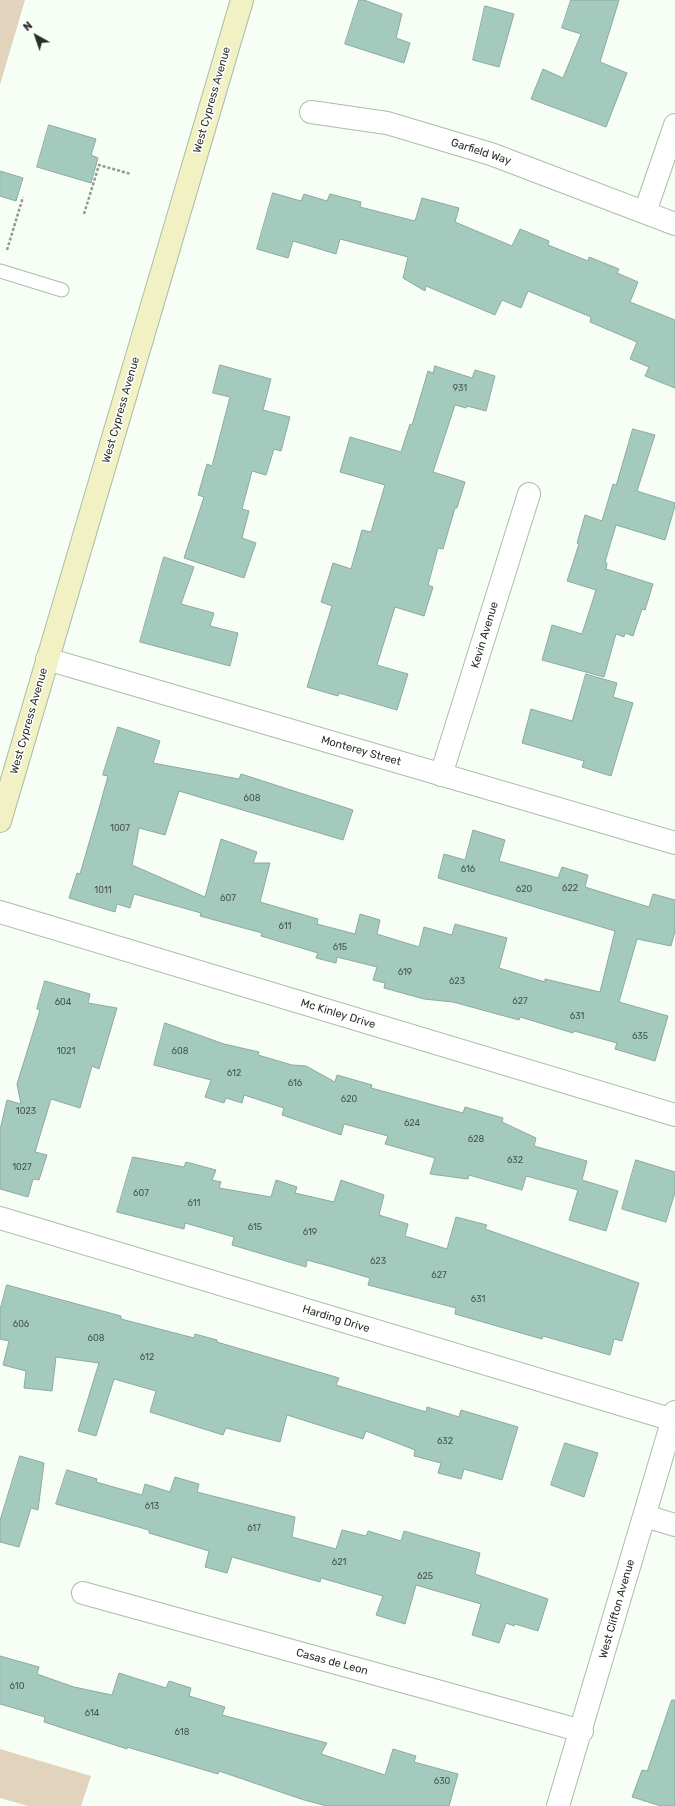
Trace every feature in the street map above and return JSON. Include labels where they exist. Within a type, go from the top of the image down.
[{"type":"main road","name":"West Cypress Avenue","points":[[0,821],[242,0]]},
{"type":"street","name":"Garfield Way","points":[[312,112],[387,123],[490,154],[675,224]]},
{"type":"street","points":[[645,212],[675,125]]},
{"type":"street","name":"Kevin Avenue","points":[[441,775],[529,494]]},
{"type":"street","name":"Monterey Street","points":[[47,659],[675,843]]},
{"type":"street","name":"Mc Kinley Drive","points":[[0,912],[675,1115]]},
{"type":"street","name":"Harding Drive","points":[[0,1218],[674,1416]]},
{"type":"street","name":"West Clifton Avenue","points":[[558,1806],[582,1731],[674,1416]]},
{"type":"street","points":[[645,1516],[675,1525]]},
{"type":"street","name":"Casas de Leon","points":[[83,1593],[582,1731]]},
{"type":"lane","points":[[0,271],[62,290]]},
{"type":"path","points":[[84,214],[99,165],[132,174]]},
{"type":"path","points":[[7,250],[23,197]]},
{"type":"shaded area","points":[[0,0],[25,0],[0,85]]},
{"type":"shaded area","points":[[0,1749],[91,1776],[81,1806],[28,1806],[0,1798]]},
{"type":"building","points":[[359,0],[364,0],[402,14],[396,38],[410,43],[404,63],[345,44]]},
{"type":"building","points":[[571,0],[619,0],[600,62],[627,73],[606,127],[531,99],[543,69],[563,78],[581,34],[562,28]]},
{"type":"building","points":[[485,6],[514,14],[499,67],[473,60]]},
{"type":"building","points":[[49,125],[96,139],[91,155],[98,158],[91,183],[37,167]]},
{"type":"building","points":[[0,171],[23,178],[16,201],[0,196]]},
{"type":"building","points":[[273,193],[301,201],[304,194],[327,201],[330,194],[361,202],[360,207],[415,221],[422,198],[459,208],[455,222],[512,246],[520,229],[549,241],[548,245],[588,261],[589,257],[619,269],[617,273],[638,282],[630,302],[675,320],[675,388],[645,376],[649,367],[630,359],[637,342],[590,322],[591,317],[528,291],[521,308],[502,300],[495,315],[426,286],[425,291],[403,278],[408,257],[340,239],[336,254],[293,241],[288,258],[257,249]]},
{"type":"building","points":[[220,365],[271,379],[263,410],[290,417],[281,451],[274,449],[266,475],[252,471],[242,509],[249,511],[242,538],[256,543],[244,578],[184,558],[204,497],[198,495],[207,464],[212,466],[230,397],[213,393]]},
{"type":"building","points":[[435,366],[472,378],[475,370],[495,376],[486,411],[467,406],[466,408],[455,405],[433,472],[465,482],[457,508],[455,508],[443,549],[438,548],[428,585],[433,587],[424,616],[395,607],[377,665],[408,674],[397,710],[339,693],[338,696],[307,687],[332,606],[321,602],[333,563],[351,569],[362,530],[371,532],[385,485],[340,472],[350,437],[401,452],[410,424],[412,425],[428,371],[433,373]]},
{"type":"building","points":[[633,429],[655,435],[637,491],[675,503],[675,506],[665,540],[616,525],[605,562],[607,563],[606,569],[653,584],[645,610],[642,609],[633,636],[625,633],[624,637],[616,634],[604,677],[542,660],[552,625],[582,634],[596,590],[567,581],[579,544],[577,543],[585,515],[602,521],[613,484],[616,485]]},
{"type":"building","points":[[164,557],[194,567],[181,604],[214,613],[210,626],[238,633],[230,666],[140,642]]},
{"type":"building","points":[[586,674],[617,683],[613,697],[633,703],[611,776],[582,767],[584,761],[522,743],[531,709],[572,721]]},
{"type":"building","points":[[118,727],[160,741],[153,763],[239,779],[241,774],[353,810],[343,840],[179,791],[165,835],[139,828],[132,865],[205,897],[221,839],[257,852],[253,863],[270,863],[260,902],[318,919],[317,924],[355,934],[360,914],[380,920],[377,934],[419,947],[424,927],[452,935],[455,924],[507,938],[499,968],[545,982],[545,979],[600,992],[615,931],[438,878],[444,854],[465,860],[473,830],[505,840],[499,861],[558,878],[562,867],[588,875],[585,887],[649,907],[653,894],[675,900],[675,931],[671,946],[637,939],[619,1002],[668,1016],[655,1061],[615,1049],[617,1043],[574,1031],[573,1033],[520,1017],[519,1020],[453,1002],[424,999],[384,988],[385,983],[373,980],[377,967],[337,957],[336,963],[316,958],[318,953],[261,936],[262,933],[200,916],[201,913],[134,894],[130,908],[117,904],[115,912],[69,898],[77,873],[80,874],[98,812],[108,776],[103,775]]},
{"type":"building","points":[[45,981],[90,994],[88,1003],[117,1008],[99,1069],[92,1066],[80,1108],[51,1099],[35,1152],[47,1155],[39,1180],[33,1179],[28,1197],[0,1189],[0,1130],[7,1100],[21,1104],[17,1084],[40,1010],[37,1009]]},
{"type":"building","points":[[165,1023],[224,1044],[259,1052],[258,1055],[292,1065],[306,1066],[335,1082],[337,1075],[372,1085],[371,1088],[463,1113],[465,1107],[503,1118],[502,1122],[536,1138],[534,1146],[587,1161],[582,1180],[618,1191],[606,1231],[569,1220],[578,1190],[526,1176],[522,1190],[469,1175],[468,1179],[430,1174],[435,1158],[385,1144],[388,1136],[344,1124],[341,1135],[282,1115],[284,1108],[244,1095],[242,1103],[226,1098],[224,1103],[205,1097],[211,1080],[154,1065]]},
{"type":"building","points":[[133,1157],[184,1167],[186,1162],[216,1170],[212,1180],[221,1182],[219,1188],[271,1197],[276,1180],[297,1187],[295,1193],[334,1202],[341,1180],[384,1195],[379,1215],[408,1224],[405,1236],[447,1249],[456,1217],[487,1225],[485,1229],[639,1283],[622,1341],[614,1339],[610,1355],[543,1336],[542,1339],[455,1314],[456,1308],[368,1285],[370,1278],[307,1260],[306,1267],[232,1245],[234,1237],[185,1223],[184,1229],[117,1212]]},
{"type":"building","points":[[636,1160],[675,1172],[675,1192],[666,1222],[622,1209]]},
{"type":"building","points":[[7,1285],[121,1316],[121,1319],[194,1338],[195,1334],[217,1340],[217,1342],[339,1378],[336,1385],[426,1412],[427,1407],[459,1417],[461,1410],[518,1427],[502,1480],[464,1469],[461,1479],[438,1473],[441,1463],[414,1456],[415,1450],[366,1431],[363,1439],[287,1415],[280,1442],[226,1428],[223,1435],[150,1412],[156,1391],[114,1379],[96,1436],[78,1431],[99,1363],[56,1357],[52,1391],[24,1388],[26,1371],[3,1365],[9,1341],[0,1339],[0,1310]]},
{"type":"building","points":[[565,1443],[598,1453],[584,1497],[551,1485]]},
{"type":"building","points":[[20,1456],[44,1463],[38,1510],[31,1508],[19,1547],[0,1542],[0,1521]]},
{"type":"building","points":[[67,1470],[97,1479],[96,1482],[142,1495],[145,1484],[170,1492],[175,1477],[199,1484],[197,1492],[295,1517],[292,1537],[336,1549],[342,1530],[366,1536],[368,1531],[401,1541],[404,1531],[480,1553],[475,1574],[548,1599],[538,1631],[515,1624],[514,1626],[506,1623],[499,1643],[472,1635],[481,1604],[416,1585],[405,1624],[376,1615],[383,1596],[321,1578],[320,1582],[232,1557],[227,1573],[205,1567],[209,1551],[149,1533],[149,1530],[56,1504]]},
{"type":"building","points":[[0,1656],[39,1667],[37,1674],[74,1687],[112,1695],[119,1673],[166,1688],[169,1681],[191,1688],[189,1696],[225,1707],[222,1715],[327,1743],[321,1754],[385,1775],[393,1749],[416,1756],[414,1762],[458,1774],[449,1806],[327,1806],[304,1800],[219,1771],[218,1774],[127,1747],[127,1749],[44,1722],[45,1717],[0,1704]]},
{"type":"building","points":[[672,1700],[675,1700],[675,1806],[661,1806],[632,1797],[642,1770],[647,1771]]}]
